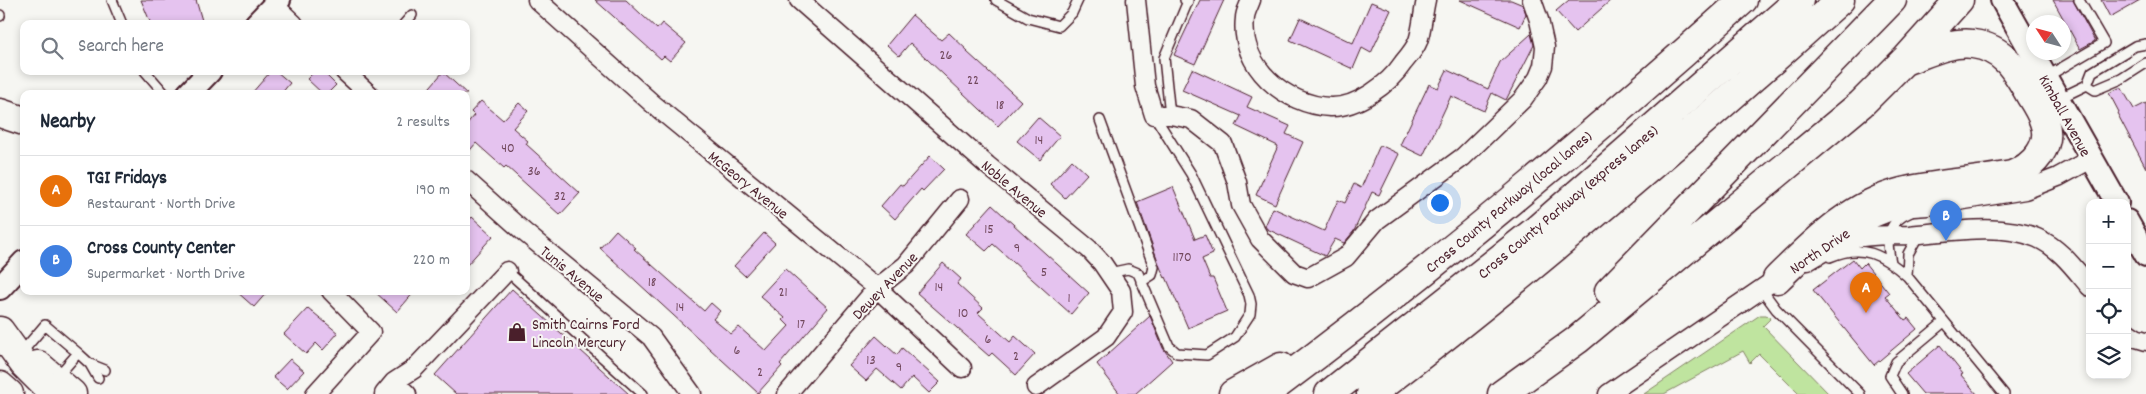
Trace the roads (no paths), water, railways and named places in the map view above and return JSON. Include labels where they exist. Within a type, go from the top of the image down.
[{"type":"main road","points":[[1680,56],[1716,0]]},
{"type":"main road","name":"Cross County Parkway (local lanes)","points":[[1265,394],[1438,260],[1680,56],[1743,0]]},
{"type":"main road","name":"Cross County Parkway (express lanes)","points":[[1329,394],[1535,231],[1799,0]]},
{"type":"main road","name":"Cross County Parkway (express lanes)","points":[[1371,394],[1596,215],[1713,114],[1840,0]]},
{"type":"main road","points":[[1497,394],[1622,279],[1892,0]]},
{"type":"main road","points":[[1502,394],[1577,340],[1691,243],[1836,125],[1905,60],[1959,0]]},
{"type":"main road","points":[[1770,285],[1827,230],[1866,206],[1901,192],[2012,175],[2028,167],[2041,153],[2046,136],[2045,123],[2016,71],[2007,58],[2000,53],[1983,46],[1965,43],[1948,46],[1905,60]]},
{"type":"main road","points":[[0,331],[60,389]]},
{"type":"main road","points":[[0,331],[24,364],[60,389]]},
{"type":"main road","points":[[1233,394],[1346,332]]},
{"type":"main road","points":[[1376,394],[1417,359]]},
{"type":"main road","points":[[0,386],[8,394]]},
{"type":"street","name":"McGeory Avenue","points":[[537,0],[653,104],[877,288],[962,368]]},
{"type":"street","name":"Noble Avenue","points":[[799,0],[1089,250],[1121,291],[1123,312],[1106,337],[1036,387]]},
{"type":"street","points":[[1136,0],[1145,86],[1162,115],[1191,119],[1223,144],[1237,182],[1241,205],[1260,239],[1294,273],[1308,278],[1346,257],[1377,220],[1463,157],[1523,98],[1538,78],[1543,66],[1545,47],[1540,20],[1532,0]]},
{"type":"street","points":[[1251,0],[1245,18],[1247,44],[1256,66],[1269,80],[1291,96],[1309,104],[1332,107],[1352,102],[1378,90],[1397,73],[1418,42],[1426,0]]},
{"type":"street","name":"Kimball Avenue","points":[[2002,0],[2115,199]]},
{"type":"street","points":[[259,20],[274,2],[290,20]]},
{"type":"street","points":[[192,90],[206,75]]},
{"type":"street","points":[[353,75],[366,90]]},
{"type":"street","name":"North Drive","points":[[1608,394],[1770,285],[1833,237],[1851,227],[1899,208],[1928,206],[2030,189],[2058,177],[2091,159]]},
{"type":"street","name":"Tunis Avenue","points":[[470,184],[524,232],[651,337],[692,394]]},
{"type":"street","name":"Dewey Avenue","points":[[787,394],[877,288],[906,265],[960,199]]},
{"type":"street","points":[[2131,228],[2146,255]]},
{"type":"street","name":"North Drive","points":[[1770,285],[1844,242],[1862,237],[1948,231],[2001,230],[2030,235],[2046,243],[2062,254],[2086,282]]},
{"type":"street","points":[[3,285],[20,266]]},
{"type":"street","points":[[395,390],[506,271]]},
{"type":"street","points":[[315,394],[371,332],[335,295]]},
{"type":"street","points":[[2130,334],[2146,341]]},
{"type":"lane","points":[[112,0],[120,20]]},
{"type":"lane","points":[[996,0],[1028,18],[1059,26],[1072,13],[1078,0]]},
{"type":"lane","points":[[1108,273],[1128,269],[1134,270],[1169,346],[1177,353],[1207,355],[1235,337],[1250,314],[1251,304],[1249,295],[1162,115],[1164,58],[1188,1],[1185,0]]},
{"type":"lane","points":[[2046,77],[2104,43],[2079,0]]},
{"type":"lane","points":[[408,20],[412,15]]},
{"type":"lane","points":[[2058,99],[2087,85],[2092,72],[2135,46],[2146,44]]},
{"type":"lane","points":[[2087,85],[2094,90],[2121,79],[2146,63]]},
{"type":"lane","points":[[147,75],[161,90]]},
{"type":"lane","points":[[1100,120],[1154,268],[1152,275],[1141,282]]},
{"type":"lane","points":[[1891,262],[1888,248],[1892,226],[1898,218],[1928,206]]},
{"type":"lane","points":[[1908,276],[1908,254],[1920,234]]},
{"type":"lane","points":[[1860,394],[1776,309],[1770,285],[1847,251],[1861,251],[1891,262],[1908,276],[2004,394]]},
{"type":"lane","points":[[506,271],[643,394]]},
{"type":"lane","points":[[1902,394],[1890,376],[1896,362],[1944,322]]},
{"type":"lane","points":[[22,352],[45,325],[90,364],[98,378]]},
{"type":"lane","points":[[60,389],[78,353]]},
{"type":"lane","points":[[90,364],[104,370]]},
{"type":"place","name":"Cross County Center","points":[[1946,241]]},
{"type":"place","name":"TGI Fridays","points":[[1866,313]]},
{"type":"place","name":"Smith Cairns Ford Lincoln Mercury","points":[[517,332]]}]
